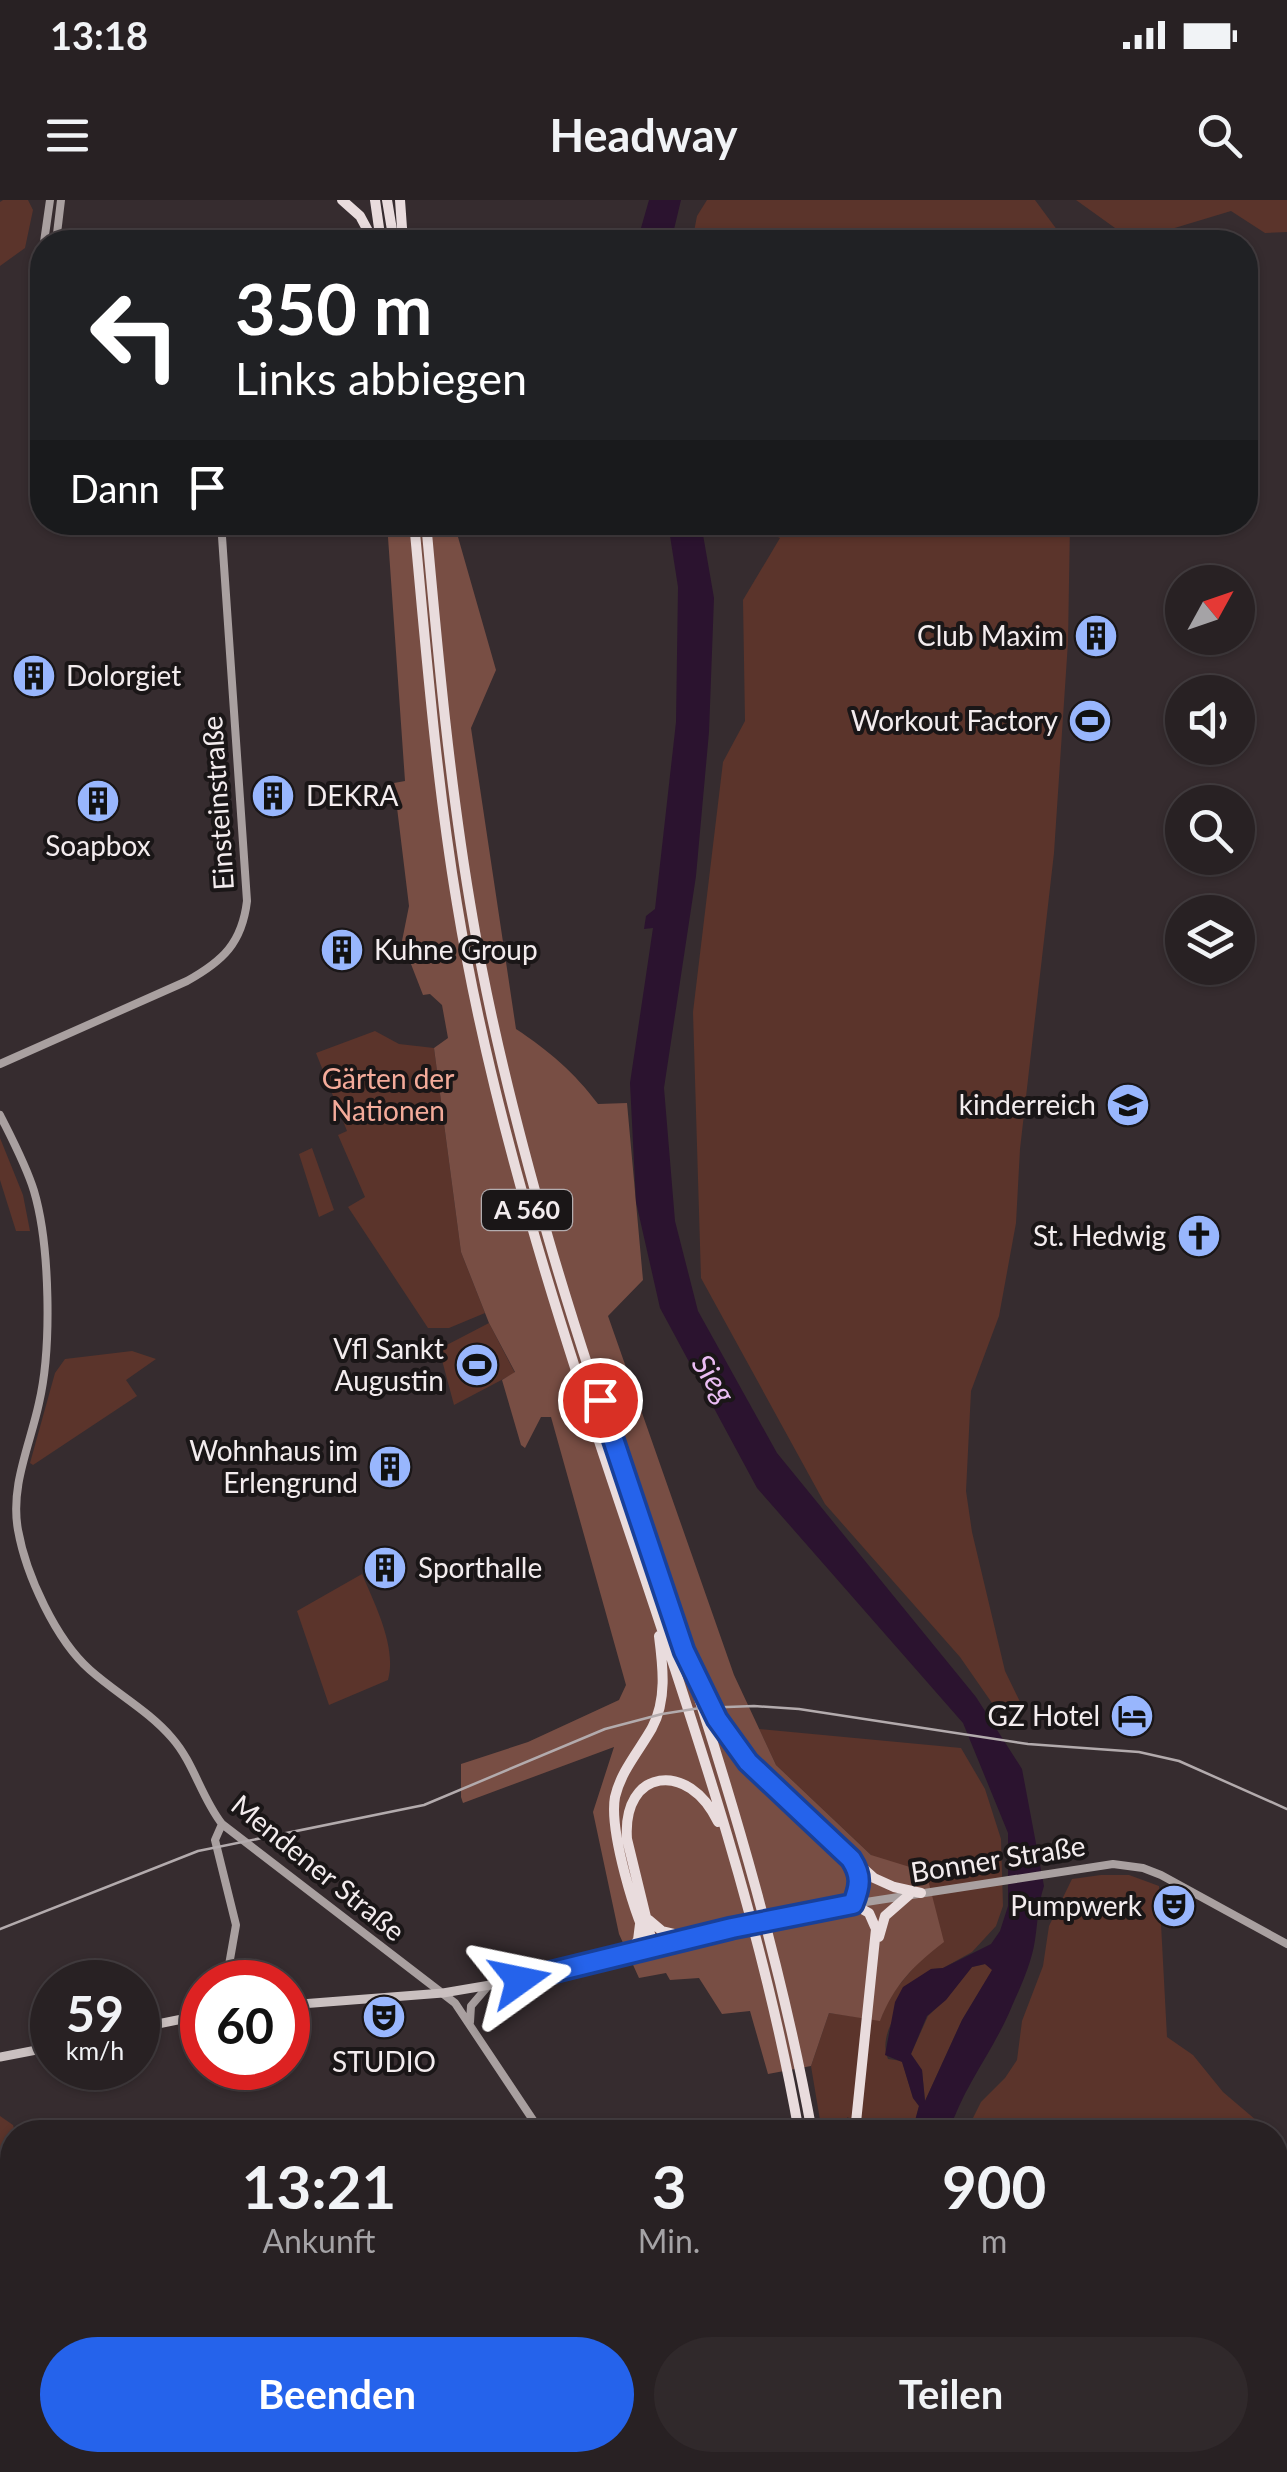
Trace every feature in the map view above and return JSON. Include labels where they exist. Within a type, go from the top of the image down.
[{"type":"highway","points":[[342,200],[370,230]]},
{"type":"highway","points":[[375,200],[377,230]]},
{"type":"highway","points":[[387,200],[392,230]]},
{"type":"highway","points":[[400,200],[402,230]]},
{"type":"highway","name":"A 560","points":[[415,535],[457,906],[487,1058],[528,1214],[738,1874],[768,1985],[796,2120]]},
{"type":"highway","name":"A 560","points":[[427,535],[460,842],[504,1074],[549,1240],[684,1651],[769,1935],[809,2120]]},
{"type":"highway","points":[[652,1948],[616,1832],[615,1798],[622,1776],[654,1725],[660,1708],[663,1672],[656,1611]]},
{"type":"highway","points":[[684,1651],[717,1719],[748,1762],[851,1859],[884,1882],[915,1894]]},
{"type":"highway","points":[[627,1955],[644,1922],[626,1822],[630,1805],[642,1790],[656,1782],[682,1782],[708,1802],[738,1874]]},
{"type":"highway","points":[[851,1859],[860,1879],[853,1904],[862,1906],[874,1922],[876,1952]]},
{"type":"highway","points":[[856,2120],[876,1952],[885,1916],[915,1894]]},
{"type":"highway","points":[[644,1922],[692,1938]]},
{"type":"main road","name":"Bonner Straße","points":[[310,2003],[489,1986],[732,1928],[853,1904]]},
{"type":"main road","points":[[0,2057],[30,2051]]},
{"type":"street","points":[[46,230],[50,200]]},
{"type":"street","points":[[57,230],[61,200]]},
{"type":"street","name":"Einsteinstraße","points":[[0,1064],[214,966],[236,943],[245,922],[246,864],[222,535]]},
{"type":"street","name":"Einsteinstraße","points":[[0,1075],[11,1060]]},
{"type":"street","name":"Mendener Straße","points":[[0,1114],[32,1187],[40,1218],[48,1329],[42,1390],[18,1484],[17,1527],[26,1559],[66,1644],[94,1673],[174,1740],[183,1751],[202,1796],[222,1824],[443,1993],[470,2022],[533,2120]]},
{"type":"street","points":[[222,1824],[215,1840],[236,1925],[230,1960]]},
{"type":"street","name":"Bonner Straße","points":[[853,1904],[1114,1864],[1143,1868],[1205,1897],[1287,1944]]},
{"type":"street","points":[[470,2022],[471,2006],[489,1986]]},
{"type":"green space","points":[[28,200],[33,210],[25,248],[0,266],[0,202]]},
{"type":"green space","points":[[707,200],[1035,200],[1057,230],[694,230]]},
{"type":"green space","points":[[1076,200],[1287,200],[1287,232],[1265,233],[1231,211],[1168,230],[1118,230]]},
{"type":"green space","points":[[774,535],[1070,535],[1068,642],[1054,853],[1020,1149],[1016,1223],[999,1316],[971,1391],[966,1491],[1005,1671],[1023,1708],[992,1703],[960,1657],[825,1504],[701,1278],[693,1012],[723,762],[745,721],[743,600],[780,538]]},
{"type":"green space","name":"Gärten der Nationen","points":[[375,1031],[399,1044],[434,1048],[461,1252],[485,1313],[449,1328],[428,1328],[348,1207],[365,1197],[338,1135],[347,1131],[316,1053]]},
{"type":"green space","points":[[0,1138],[23,1195],[30,1231],[16,1231],[0,1180]]},
{"type":"green space","points":[[312,1148],[334,1210],[319,1217],[299,1154]]},
{"type":"green space","name":"Vfl Sankt Augustin","points":[[489,1323],[515,1373],[454,1405],[439,1349]]},
{"type":"green space","points":[[132,1351],[156,1359],[126,1380],[137,1396],[33,1465],[30,1463],[55,1373],[65,1359]]},
{"type":"green space","points":[[362,1574],[387,1640],[388,1680],[329,1705],[297,1611]]},
{"type":"green space","points":[[759,1729],[961,1748],[985,1789],[1001,1839],[1003,1906],[996,1926],[972,1952],[943,1968],[931,1969],[898,2011],[887,2035],[888,2059],[902,2061],[919,2106],[915,2120],[820,2120],[811,2066],[829,2013],[880,2020],[890,1996],[920,1960],[871,1855],[776,1765]]},
{"type":"green space","points":[[1129,1875],[1159,1886],[1167,2037],[1193,2055],[1223,2092],[1256,2120],[972,2120],[981,2102],[1017,2060],[1022,2021],[1043,1966],[1049,1926],[1072,1879]]},
{"type":"green space","points":[[985,1964],[993,1969],[962,2020],[925,2101],[922,2070],[911,2054],[928,2016],[972,1967]]},
{"type":"shaded area","points":[[388,535],[457,535],[496,670],[471,728],[516,1029],[560,1063],[598,1104],[627,1103],[643,1280],[608,1316],[734,1675],[776,1765],[871,1855],[926,1872],[944,1942],[906,1977],[880,2021],[829,2013],[811,2066],[768,2074],[750,2011],[722,2014],[699,1978],[670,1980],[666,1973],[639,1978],[619,1934],[593,1812],[614,1747],[463,1803],[461,1797],[461,1764],[528,1742],[619,1700],[626,1685],[551,1417],[541,1417],[525,1448],[521,1445],[502,1380],[515,1372],[489,1323],[461,1252],[434,1048],[448,1038],[442,1005],[430,994],[423,995],[402,941],[409,906],[394,783],[405,781]]},
{"type":"water","points":[[649,200],[681,200],[674,230],[640,230]]},
{"type":"water","name":"Sieg","points":[[670,535],[703,535],[714,598],[709,732],[696,876],[664,1088],[675,1221],[698,1311],[777,1453],[976,1697],[1022,1769],[1044,1886],[1034,1948],[1005,2022],[954,2120],[915,2120],[919,2106],[902,2062],[885,2055],[895,2002],[903,1987],[931,1969],[943,1968],[991,1944],[1000,1931],[1008,1906],[1008,1833],[963,1723],[757,1488],[660,1308],[636,1202],[630,1083],[653,928],[644,929],[646,916],[655,909],[676,722],[678,587]],"holes":[[[985,1964],[992,1970],[962,2020],[925,2101],[922,2070],[911,2054],[927,2016],[946,2000],[972,1967]]]},
{"type":"tram line","points":[[0,1929],[198,1851],[424,1805],[605,1729],[700,1708],[799,1709],[1028,1744],[1139,1752],[1179,1761],[1287,1809]]},
{"type":"place","name":"Club Maxim","points":[[1096,636]]},
{"type":"place","name":"Dolorgiet","points":[[34,676]]},
{"type":"place","name":"Workout Factory","points":[[1090,721]]},
{"type":"place","name":"DEKRA","points":[[273,796]]},
{"type":"place","name":"Soapbox","points":[[98,801]]},
{"type":"place","name":"Kuhne Group","points":[[342,950]]},
{"type":"place","name":"kinderreich","points":[[1128,1105]]},
{"type":"place","name":"St. Hedwig","points":[[1199,1236]]},
{"type":"place","name":"Vfl Sankt Augustin","points":[[477,1365]]},
{"type":"place","name":"Wohnhaus im Erlengrund","points":[[390,1467]]},
{"type":"place","name":"Sporthalle","points":[[385,1568]]},
{"type":"place","name":"GZ Hotel","points":[[1132,1716]]},
{"type":"place","name":"Pumpwerk","points":[[1174,1906]]},
{"type":"place","name":"STUDIO","points":[[384,2017]]},
{"type":"route","points":[[520,1980],[732,1928],[853,1904],[860,1887],[858,1870],[851,1859],[748,1762],[717,1719],[684,1651],[600,1400]]}]
